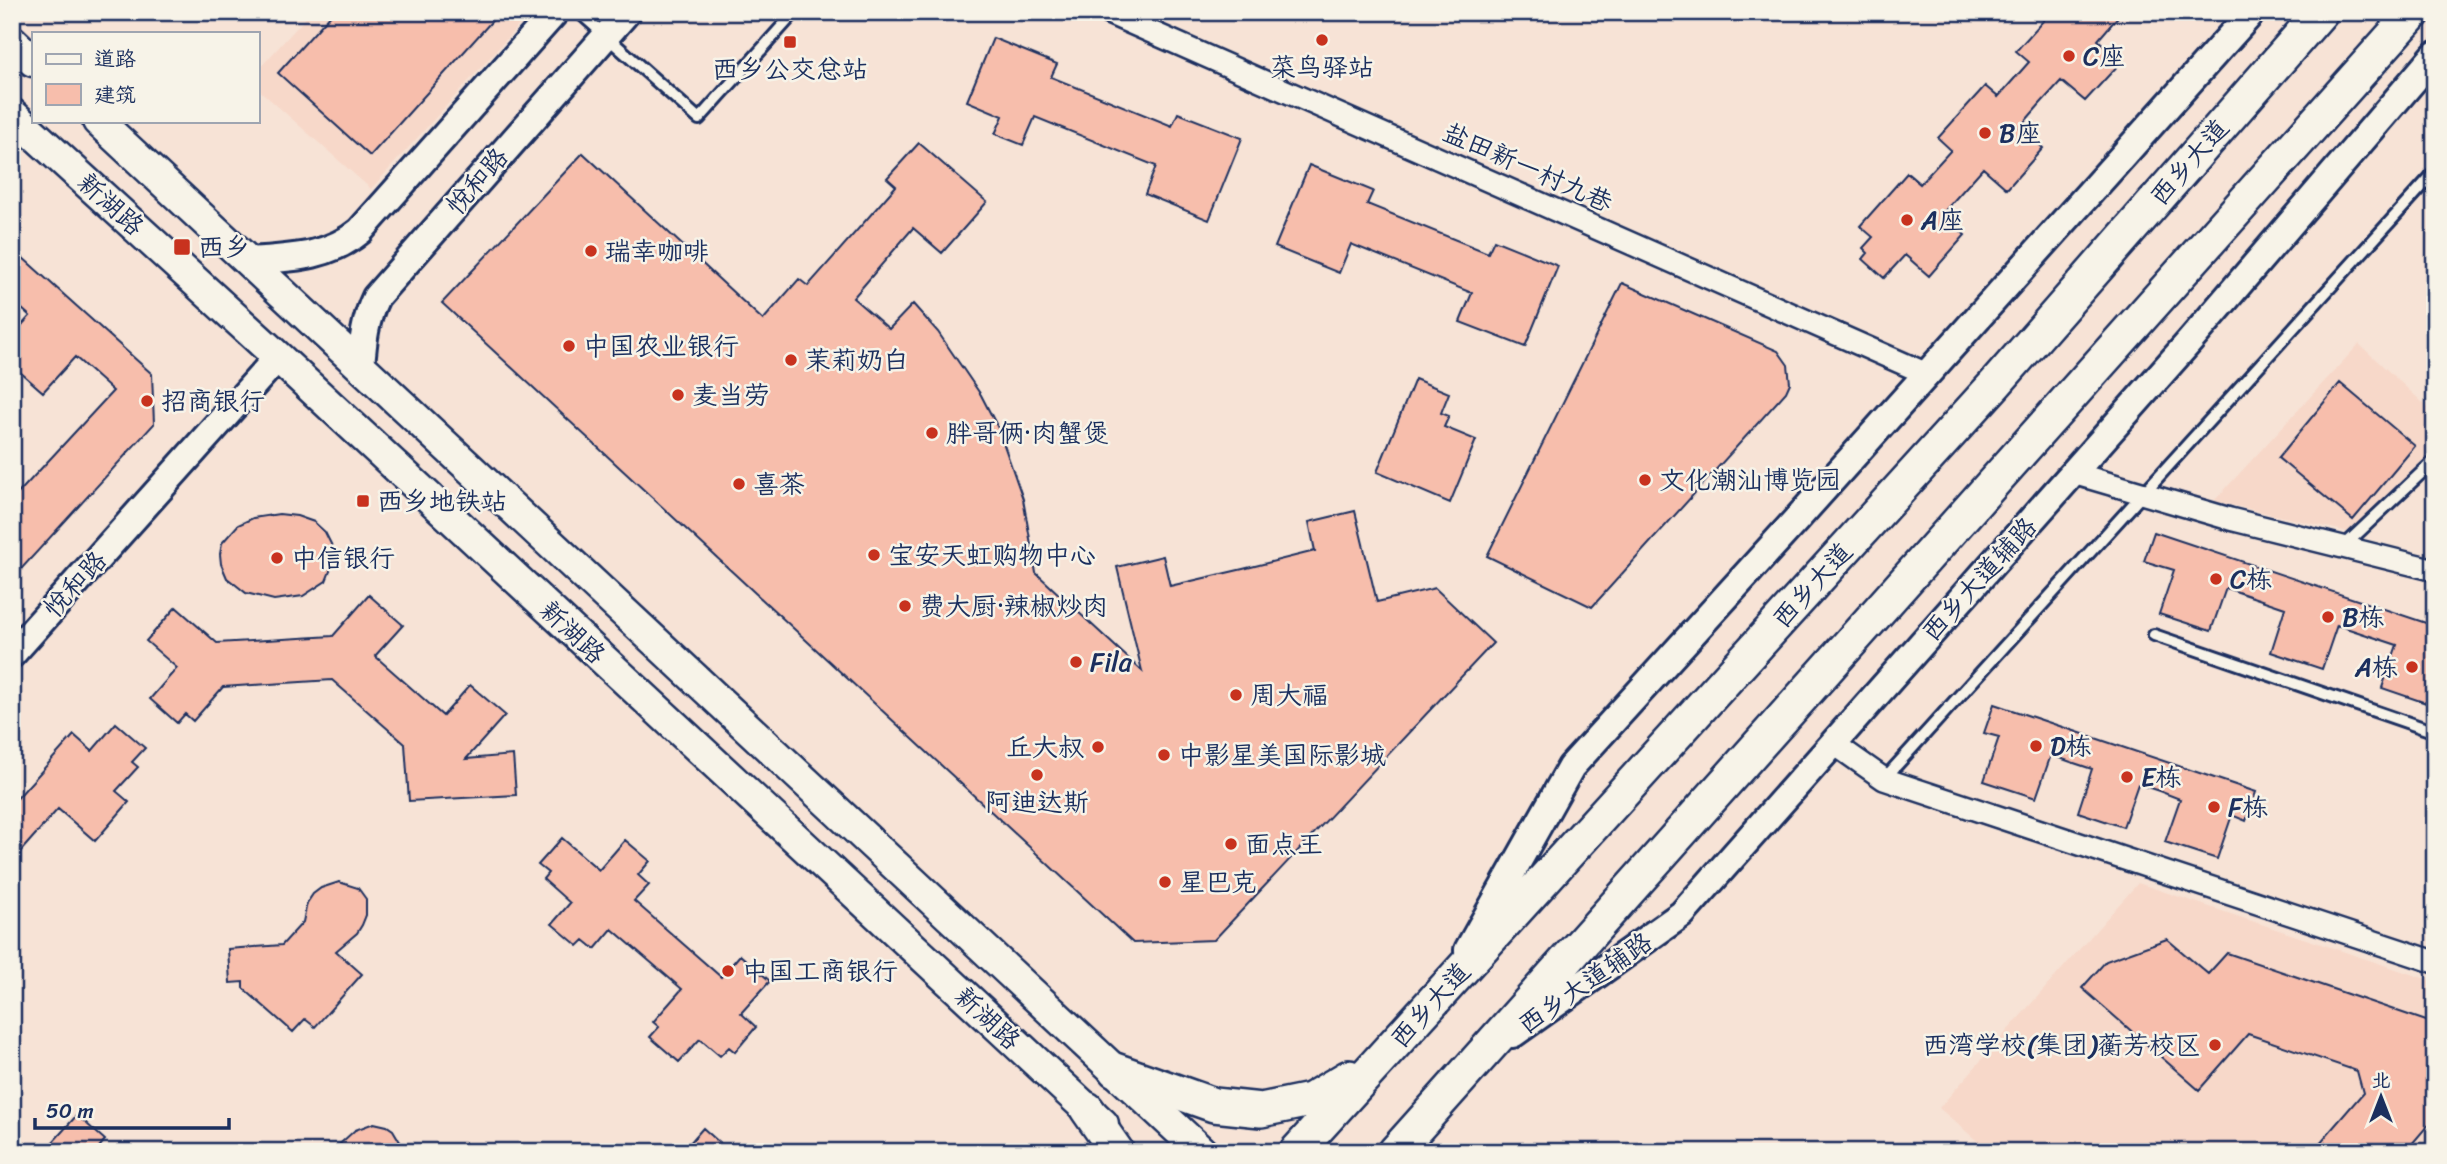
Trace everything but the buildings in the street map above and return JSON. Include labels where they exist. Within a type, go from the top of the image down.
[{"type":"main road","name":"西乡大道","points":[[1296,1152],[1996,383],[2321,12]]},
{"type":"main road","points":[[1395,1152],[2414,12]]},
{"type":"main road","points":[[12,41],[32,60]]},
{"type":"main road","name":"新湖路","points":[[12,114],[278,357],[1132,1152]]},
{"type":"main road","name":"新湖路","points":[[99,122],[1202,1152]]},
{"type":"main road","points":[[1115,1070],[1214,1105],[1261,1110],[1310,1100],[1384,1056]]},
{"type":"main road","points":[[1417,1152],[1447,1094]]},
{"type":"main road","points":[[1087,1109],[1116,1152]]},
{"type":"street","name":"悦和路","points":[[248,261],[289,258],[325,251],[348,241],[360,232],[555,12]]},
{"type":"street","name":"悦和路","points":[[361,366],[368,314],[376,297],[627,12]]},
{"type":"street","name":"盐田新一村九巷","points":[[1107,12],[1927,373]]},
{"type":"street","points":[[1447,987],[1570,767],[2252,12]]},
{"type":"street","name":"西乡大道辅路","points":[[1480,1057],[1682,914],[2190,341],[2435,55]]},
{"type":"street","name":"悦和路","points":[[12,654],[278,357]]},
{"type":"street","points":[[2073,474],[2230,519],[2435,570]]},
{"type":"street","points":[[1833,743],[1884,779],[2435,962]]},
{"type":"lane","points":[[579,12],[699,119],[795,12]]},
{"type":"lane","points":[[1884,779],[2435,172]]},
{"type":"lane","points":[[2343,547],[2435,460]]},
{"type":"lane","points":[[2154,635],[2435,732]]},
{"type":"shaded area","points":[[311,12],[531,12],[371,189],[259,90],[259,69]]},
{"type":"shaded area","points":[[2359,344],[2435,414],[2435,456],[2353,533],[2214,501]]},
{"type":"shaded area","name":"西湾学校(集团)蘅芳校区","points":[[2138,883],[2435,982],[2435,1137],[2422,1152],[1990,1152],[1939,1108]]},
{"type":"place","name":"菜鸟驿站","points":[[1322,40]]},
{"type":"place","name":"西乡公交总站","points":[[790,42]]},
{"type":"place","name":"C座","points":[[2069,56]]},
{"type":"place","name":"B座","points":[[1985,133]]},
{"type":"place","name":"A座","points":[[1907,220]]},
{"type":"place","name":"西乡","points":[[182,247]]},
{"type":"place","name":"瑞幸咖啡","points":[[591,251]]},
{"type":"place","name":"中国农业银行","points":[[569,346]]},
{"type":"place","name":"茉莉奶白","points":[[791,360]]},
{"type":"place","name":"麦当劳","points":[[678,395]]},
{"type":"place","name":"招商银行","points":[[147,401]]},
{"type":"place","name":"胖哥俩·肉蟹煲","points":[[932,433]]},
{"type":"place","name":"文化潮汕博览园","points":[[1645,480]]},
{"type":"place","name":"喜茶","points":[[739,484]]},
{"type":"place","name":"西乡地铁站","points":[[363,501]]},
{"type":"place","name":"宝安天虹购物中心","points":[[874,555]]},
{"type":"place","name":"中信银行","points":[[277,558]]},
{"type":"place","name":"C栋","points":[[2216,579]]},
{"type":"place","name":"费大厨·辣椒炒肉","points":[[905,606]]},
{"type":"place","name":"B栋","points":[[2328,617]]},
{"type":"place","name":"Fila","points":[[1076,662]]},
{"type":"place","name":"A栋","points":[[2412,667]]},
{"type":"place","name":"周大福","points":[[1236,695]]},
{"type":"place","name":"D栋","points":[[2036,746]]},
{"type":"place","name":"丘大叔","points":[[1098,747]]},
{"type":"place","name":"中影星美国际影城","points":[[1164,755]]},
{"type":"place","name":"阿迪达斯","points":[[1037,775]]},
{"type":"place","name":"E栋","points":[[2127,777]]},
{"type":"place","name":"F栋","points":[[2214,807]]},
{"type":"place","name":"面点王","points":[[1231,844]]},
{"type":"place","name":"星巴克","points":[[1165,882]]},
{"type":"place","name":"中国工商银行","points":[[728,971]]},
{"type":"place","name":"西湾学校(集团)蘅芳校区","points":[[2215,1045]]}]
